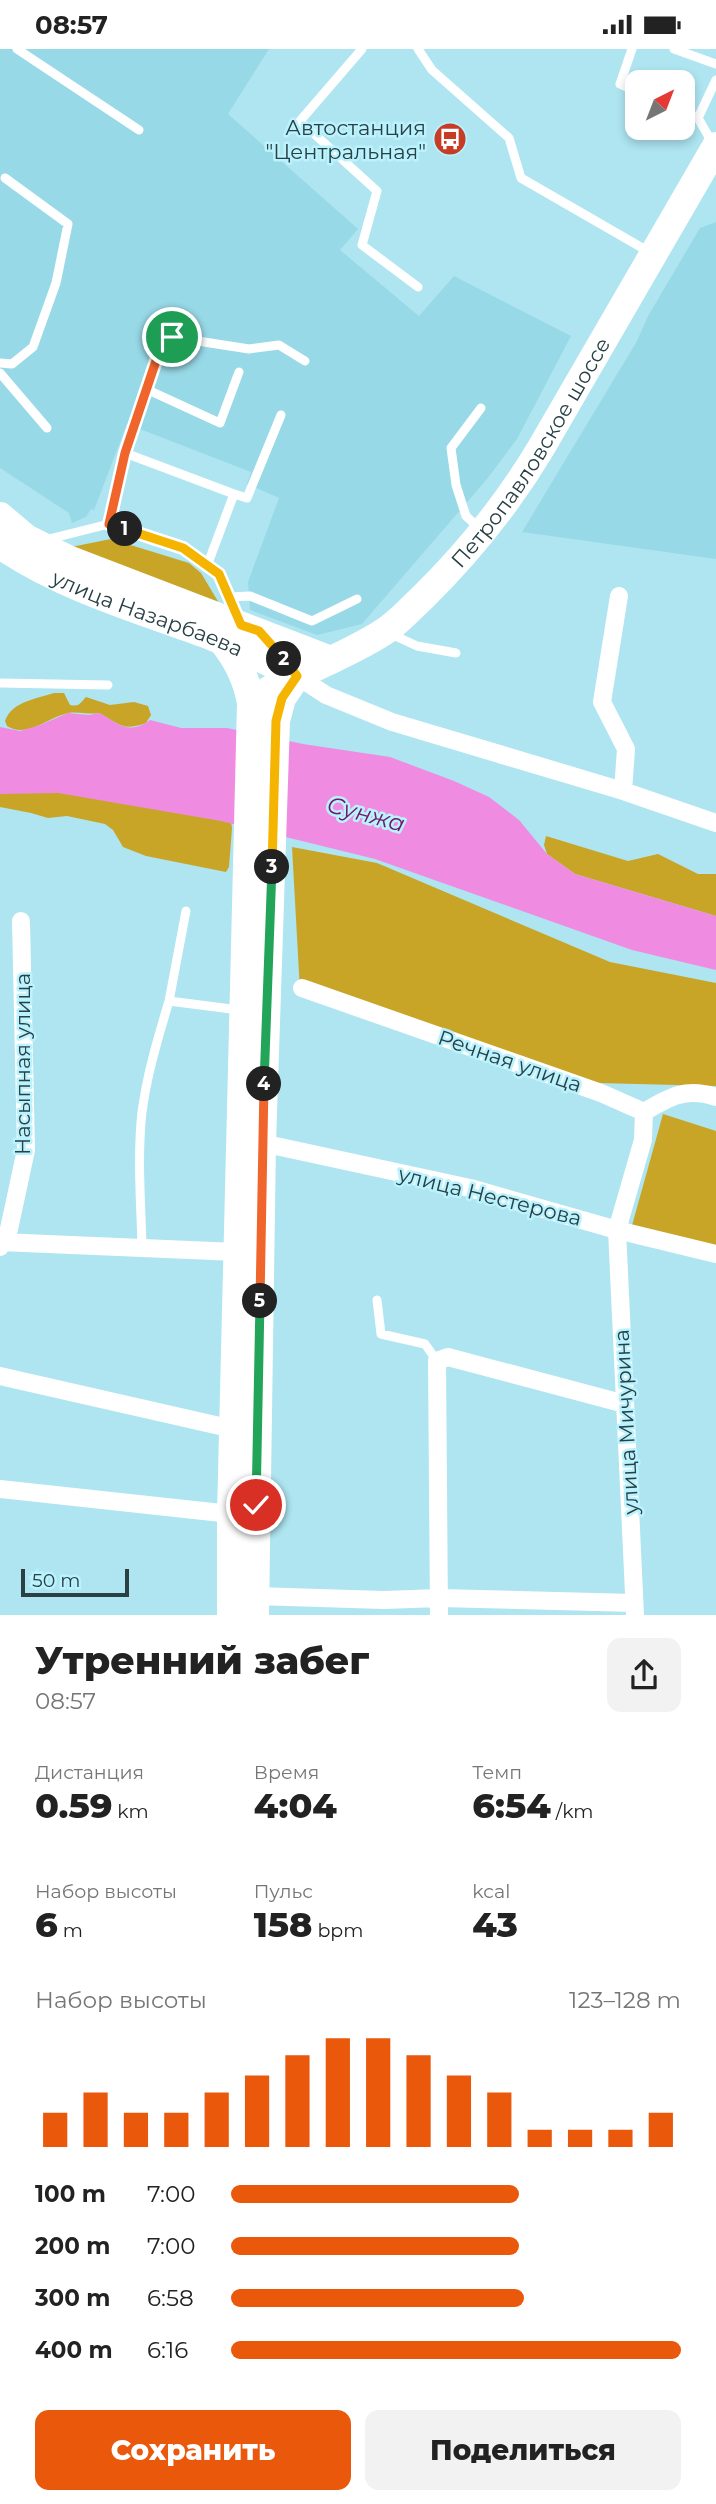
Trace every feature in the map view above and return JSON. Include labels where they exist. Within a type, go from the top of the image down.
[{"type":"main road","points":[[682,205],[716,146]]},
{"type":"main road","name":"Петропавловское шоссе","points":[[259,716],[271,687],[385,632],[436,584],[483,532],[528,470],[682,205],[716,180]]},
{"type":"main road","name":"улица Назарбаева","points":[[0,516],[35,543],[68,559],[241,632],[297,676]]},
{"type":"main road","name":"улица Назарбаева","points":[[0,545],[28,565],[58,579],[331,660]]},
{"type":"main road","points":[[241,632],[297,676]]},
{"type":"main road","points":[[241,632],[241,668],[259,716],[262,1143],[255,1605]]},
{"type":"main road","points":[[231,1615],[231,1514],[244,1010],[260,881]]},
{"type":"street","points":[[619,596],[603,702],[626,749],[623,791]]},
{"type":"street","points":[[297,676],[326,695],[392,722],[623,791],[716,824]]},
{"type":"street","name":"Насыпная улица","points":[[1,1243],[9,1229],[26,1150],[21,921]]},
{"type":"street","name":"Речная улица","points":[[302,988],[601,1093],[644,1112]]},
{"type":"street","points":[[644,1112],[670,1095],[704,1093],[716,1097]]},
{"type":"street","name":"улица Мичурина","points":[[634,1609],[617,1230],[643,1140],[644,1112]]},
{"type":"street","name":"улица Нестерова","points":[[262,1143],[470,1188],[617,1230],[716,1254]]},
{"type":"street","points":[[1,1243],[237,1252]]},
{"type":"street","points":[[439,1607],[437,1361],[448,1357],[625,1404]]},
{"type":"street","points":[[0,1376],[233,1429]]},
{"type":"street","points":[[0,1489],[231,1514]]},
{"type":"street","points":[[255,1605],[384,1600],[439,1607],[634,1609]]},
{"type":"lane","points":[[17,49],[139,130]]},
{"type":"lane","points":[[362,49],[300,121],[377,191],[362,245],[418,287]]},
{"type":"lane","points":[[418,49],[432,70],[509,138],[521,178],[653,254]]},
{"type":"lane","points":[[625,86],[620,84],[632,49]]},
{"type":"lane","points":[[674,49],[716,64]]},
{"type":"lane","points":[[698,118],[716,80]]},
{"type":"lane","points":[[695,117],[716,146]]},
{"type":"lane","points":[[0,363],[12,364],[33,347],[56,283],[68,224],[5,178]]},
{"type":"lane","points":[[109,524],[125,453],[162,343],[172,337],[249,349],[279,345],[305,361]]},
{"type":"lane","points":[[146,389],[220,423],[239,372]]},
{"type":"lane","points":[[0,373],[47,428]]},
{"type":"lane","points":[[481,408],[451,448],[456,485],[466,516],[483,532]]},
{"type":"lane","points":[[125,453],[247,498],[281,415]]},
{"type":"lane","points":[[207,566],[234,494]]},
{"type":"lane","points":[[35,543],[109,524],[183,548],[219,574],[241,632]]},
{"type":"lane","points":[[229,597],[250,596],[312,621],[357,599]]},
{"type":"lane","points":[[385,632],[417,646],[456,653]]},
{"type":"lane","points":[[0,683],[108,685]]},
{"type":"lane","points":[[142,1248],[142,1112],[151,1061],[169,1001],[186,911]]},
{"type":"lane","points":[[169,1001],[244,1010]]},
{"type":"lane","points":[[377,1300],[381,1334],[425,1344],[437,1361]]},
{"type":"shaded area","points":[[0,49],[269,49],[228,114],[358,229],[340,250],[419,316],[454,276],[571,336],[517,439],[487,479],[362,624],[317,635],[250,610],[248,582],[279,498],[247,484],[251,472],[127,424],[94,510],[91,509],[86,517],[72,523],[69,513],[0,468]]},
{"type":"shaded area","points":[[716,222],[716,559],[522,532],[637,341],[648,316],[700,228]]},
{"type":"shaded area","points":[[111,539],[189,563],[201,573],[219,603],[71,547]]},
{"type":"shaded area","points":[[54,693],[64,693],[70,705],[80,704],[86,697],[110,705],[134,702],[148,706],[151,715],[146,723],[131,727],[121,725],[99,713],[77,712],[65,714],[29,729],[7,726],[5,721],[13,709]]},
{"type":"shaded area","points":[[29,783],[231,821],[229,867],[226,872],[146,856],[123,847],[113,830],[105,824],[67,816],[48,818],[0,807],[0,787]]},
{"type":"shaded area","points":[[546,836],[628,861],[658,854],[698,874],[716,874],[716,916],[575,874],[547,854],[544,845]]},
{"type":"shaded area","points":[[292,847],[377,863],[610,962],[716,983],[716,1086],[598,1083],[300,991]]},
{"type":"shaded area","points":[[663,1114],[716,1131],[716,1250],[631,1229]]},
{"type":"water","name":"Сунжа","points":[[68,713],[99,713],[129,727],[142,725],[150,720],[181,728],[227,728],[303,744],[390,757],[454,781],[489,797],[519,820],[547,854],[575,874],[716,916],[716,970],[632,950],[375,859],[221,821],[58,793],[0,794],[0,727],[20,731]]},
{"type":"place","name":"Автостанция \"Центральная\"","points":[[450,139]]},
{"type":"route","points":[[172,337],[162,343],[134,426],[109,524],[183,548],[219,574],[241,625],[259,631],[297,676],[282,698],[276,721],[262,1143],[256,1505]]}]
